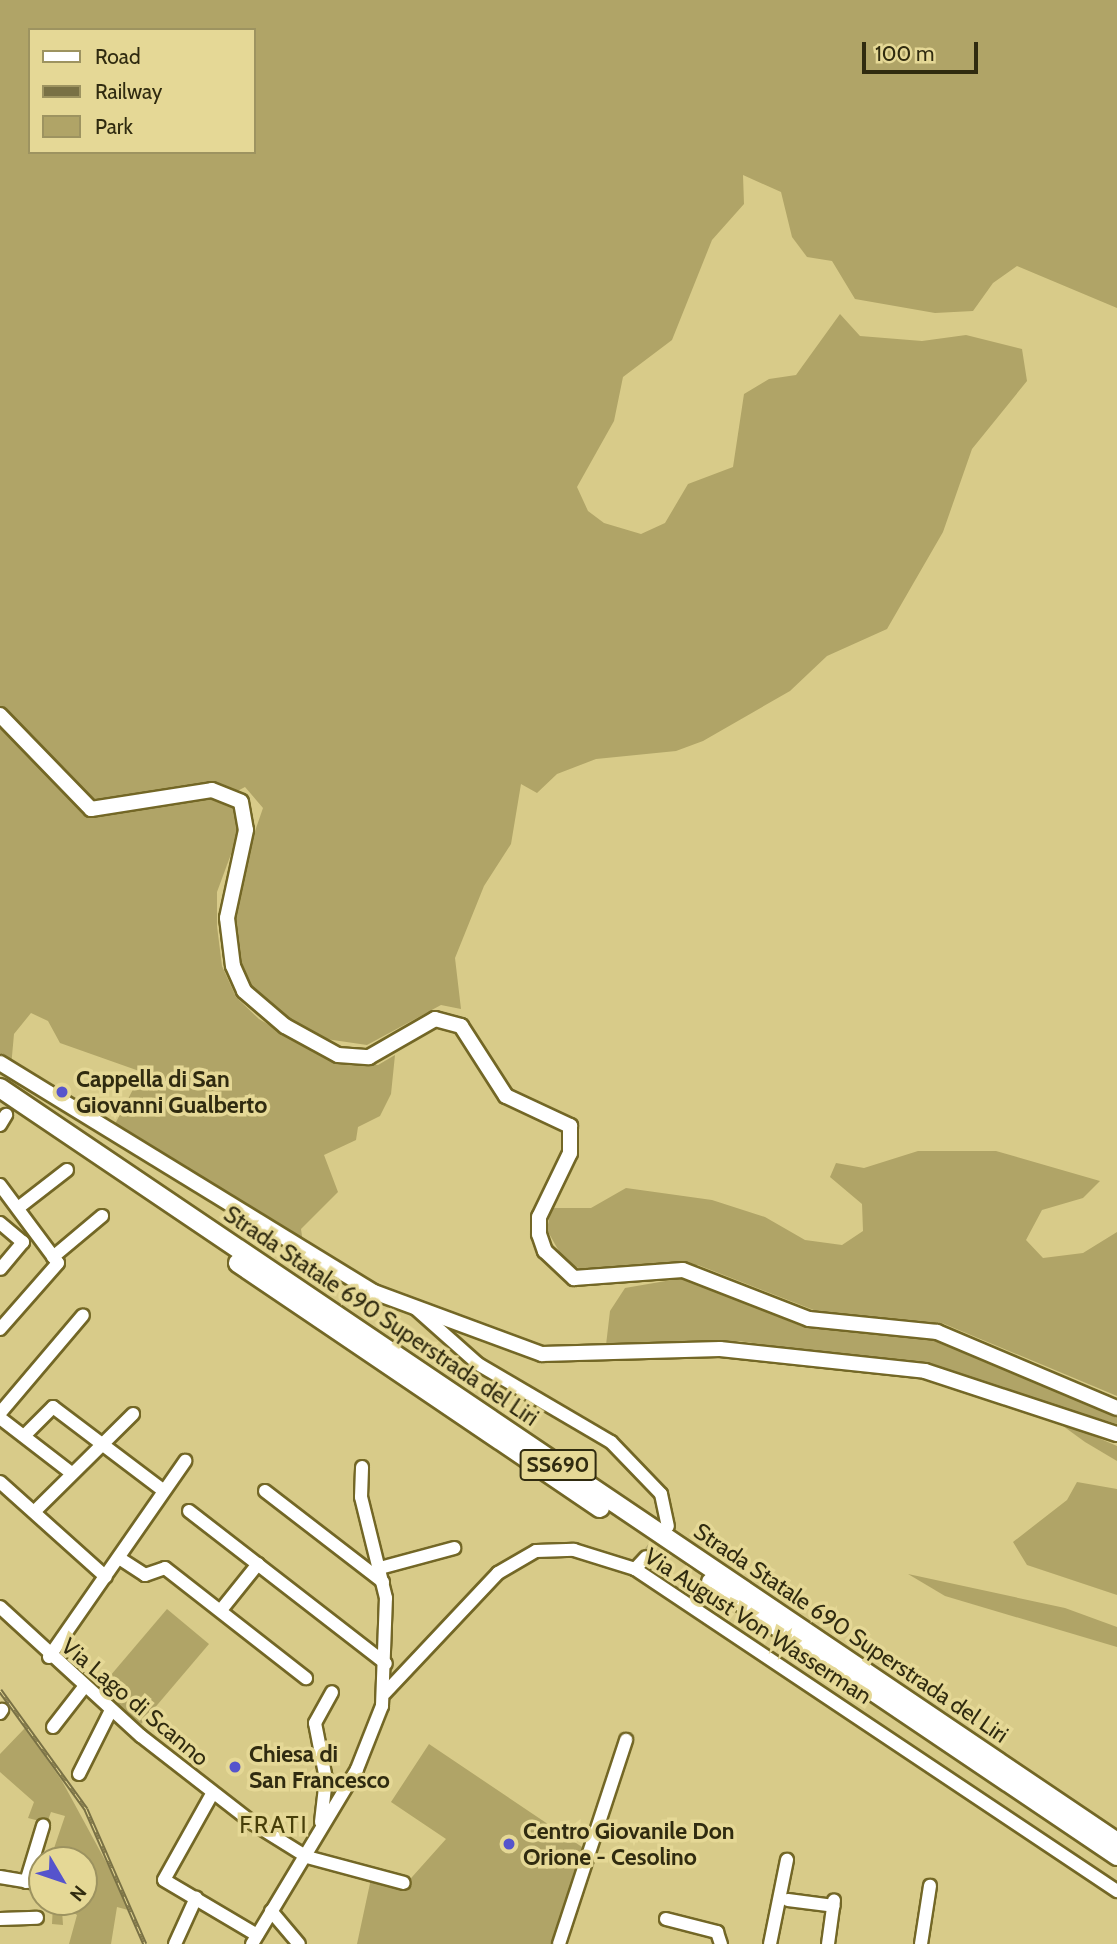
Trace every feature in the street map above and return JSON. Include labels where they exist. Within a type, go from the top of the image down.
[{"type":"highway","name":"Strada Statale 690 Superstrada del Liri","points":[[0,1088],[1117,1842]]},
{"type":"highway","name":"Strada Statale 690 Superstrada del Liri","points":[[2,1114],[1117,1856]]},
{"type":"main road","points":[[0,715],[91,810],[212,790],[241,802],[246,830],[227,918],[233,966],[244,990],[285,1026],[338,1055],[369,1057],[435,1019],[461,1026],[506,1096],[570,1126],[570,1153],[539,1217],[539,1234],[545,1251],[574,1278],[683,1270],[809,1319],[937,1332],[1117,1408]]},
{"type":"main road","points":[[0,1063],[324,1265],[415,1308],[542,1354],[720,1349],[925,1371],[1117,1434]]},
{"type":"street","points":[[18,1208],[68,1170]]},
{"type":"street","points":[[0,1185],[58,1263],[0,1329]]},
{"type":"street","points":[[54,1257],[102,1216]]},
{"type":"street","points":[[0,1223],[23,1241],[0,1269]]},
{"type":"street","points":[[415,1308],[478,1364],[611,1442],[662,1494],[668,1526]]},
{"type":"street","points":[[70,1472],[0,1415],[83,1315]]},
{"type":"street","points":[[24,1436],[53,1407],[164,1491]]},
{"type":"street","points":[[35,1511],[70,1472],[133,1414]]},
{"type":"street","points":[[49,1657],[185,1461]]},
{"type":"street","points":[[212,1794],[164,1878],[254,1940],[307,1857],[362,1759],[384,1693],[386,1664],[383,1582],[362,1501],[362,1467]]},
{"type":"street","points":[[0,1482],[106,1577]]},
{"type":"street","points":[[265,1491],[383,1582]]},
{"type":"street","points":[[189,1511],[386,1664]]},
{"type":"street","points":[[380,1568],[454,1548]]},
{"type":"street","name":"Via August Von Wasserman","points":[[384,1693],[478,1591],[527,1555],[566,1548],[635,1569],[1117,1891]]},
{"type":"street","points":[[635,1569],[646,1557]]},
{"type":"street","points":[[119,1558],[145,1575],[163,1566],[306,1678]]},
{"type":"street","points":[[221,1610],[258,1564]]},
{"type":"street","name":"Via Lago di Scanno","points":[[0,1607],[49,1657],[212,1794],[307,1857],[404,1883]]},
{"type":"street","points":[[53,1727],[84,1687]]},
{"type":"street","points":[[321,1830],[326,1783],[314,1727],[332,1692]]},
{"type":"street","points":[[79,1774],[111,1710]]},
{"type":"street","points":[[559,1944],[626,1740]]},
{"type":"street","points":[[0,1877],[26,1882],[43,1826]]},
{"type":"street","points":[[770,1944],[787,1860]]},
{"type":"street","points":[[920,1944],[930,1886]]},
{"type":"street","points":[[175,1944],[196,1898]]},
{"type":"street","points":[[788,1900],[834,1903],[828,1944]]},
{"type":"street","points":[[271,1911],[299,1944]]},
{"type":"street","points":[[0,1919],[37,1918]]},
{"type":"street","points":[[666,1919],[717,1932],[721,1944]]},
{"type":"green space","points":[[0,0],[1117,0],[1117,308],[1017,266],[993,283],[973,311],[935,313],[855,299],[832,261],[807,257],[792,237],[781,192],[743,175],[744,204],[712,240],[672,340],[623,377],[614,421],[577,487],[588,511],[604,523],[641,534],[665,523],[688,484],[733,467],[744,394],[769,379],[796,375],[840,314],[860,336],[922,341],[966,335],[1022,349],[1027,381],[972,449],[943,532],[887,629],[827,656],[790,691],[703,741],[676,751],[596,759],[557,774],[537,793],[521,784],[511,844],[484,886],[455,958],[461,1009],[441,1005],[367,1045],[326,1039],[292,1024],[248,983],[235,955],[233,924],[238,880],[263,808],[245,787],[228,796],[237,805],[241,827],[217,892],[217,926],[222,966],[236,997],[259,1019],[327,1059],[378,1065],[395,1055],[391,1094],[380,1116],[358,1127],[356,1140],[324,1155],[338,1192],[301,1229],[303,1243],[115,1124],[142,1072],[60,1043],[48,1021],[31,1013],[14,1034],[11,1067],[0,1059]]},
{"type":"green space","points":[[918,1151],[996,1151],[1100,1181],[1083,1198],[1042,1210],[1026,1240],[1043,1258],[1083,1253],[1117,1232],[1117,1396],[942,1323],[824,1314],[698,1265],[588,1272],[565,1262],[547,1230],[551,1208],[591,1208],[626,1188],[712,1200],[765,1217],[805,1240],[842,1245],[863,1231],[862,1204],[830,1177],[836,1163],[864,1168]]},
{"type":"green space","points":[[683,1278],[801,1326],[882,1329],[940,1340],[1117,1414],[1117,1424],[921,1365],[738,1341],[606,1345],[610,1311],[625,1288]]},
{"type":"green space","points":[[1052,1418],[1117,1446],[1117,1461],[1085,1442]]},
{"type":"green space","points":[[1077,1482],[1117,1489],[1117,1595],[1027,1565],[1013,1542],[1067,1500]]},
{"type":"green space","points":[[908,1574],[1065,1608],[1117,1627],[1117,1647],[945,1596]]},
{"type":"green space","points":[[167,1609],[209,1644],[141,1724],[99,1689]]},
{"type":"green space","points":[[25,1728],[62,1781],[97,1846],[55,1846],[65,1816],[51,1812],[47,1823],[28,1818],[34,1802],[0,1772],[0,1754]]},
{"type":"green space","name":"Centro Giovanile Don Orione - Cesolino","points":[[429,1744],[585,1849],[557,1944],[357,1944],[372,1874],[404,1886],[446,1839],[391,1802]]},
{"type":"green space","points":[[98,1847],[124,1895],[128,1910],[117,1907],[111,1944],[69,1944],[77,1916],[98,1916]]},
{"type":"green space","points":[[52,1916],[62,1916],[63,1925],[52,1924]]},
{"type":"tunnel","points":[[646,1557],[667,1529]]},
{"type":"railway","points":[[0,1690],[86,1809],[145,1944]]},
{"type":"place","name":"Cappella di San Giovanni Gualberto","points":[[62,1092]]},
{"type":"place","name":"Chiesa di San Francesco","points":[[235,1767]]},
{"type":"place","name":"Centro Giovanile Don Orione - Cesolino","points":[[509,1844]]},
{"type":"district","name":"FRATI","points":[[274,1825]]}]
